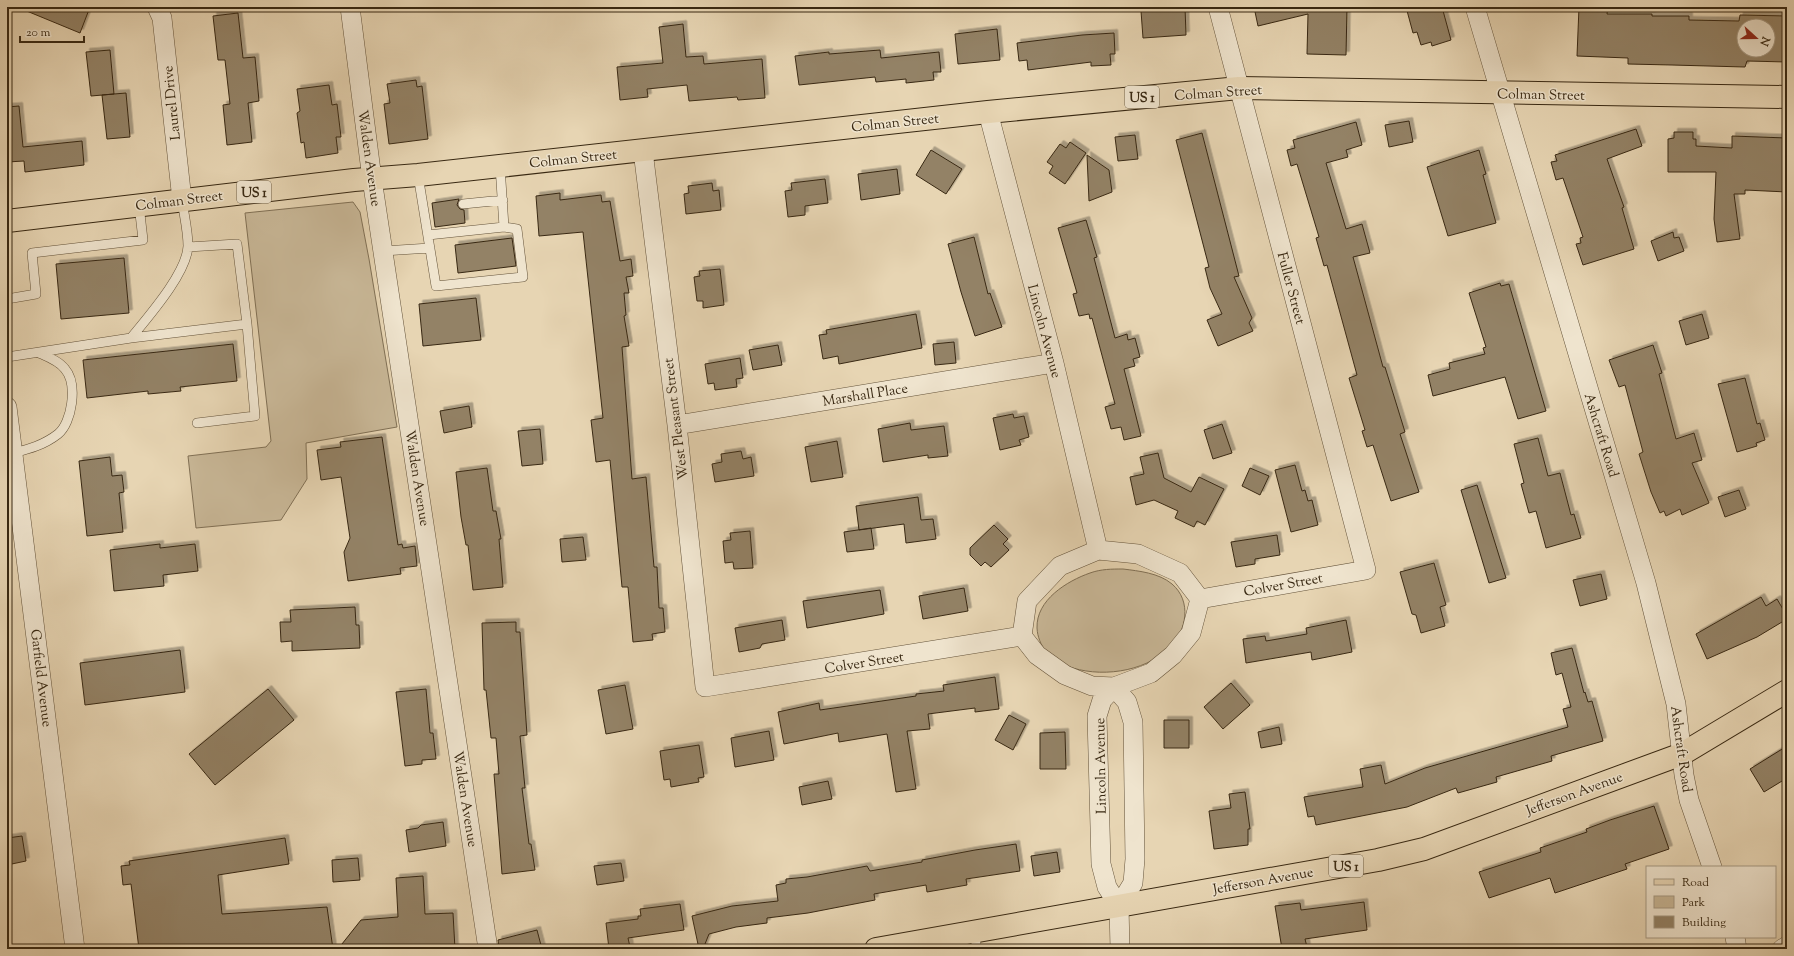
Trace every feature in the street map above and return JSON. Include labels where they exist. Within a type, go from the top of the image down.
[{"type":"main road","name":"Colman Street","points":[[7,221],[182,200],[988,112],[1239,88],[1787,97]]},
{"type":"main road","name":"Jefferson Avenue","points":[[876,949],[975,940],[1119,906],[1378,860],[1424,848],[1682,754],[1787,690]]},
{"type":"street","name":"Laurel Drive","points":[[157,7],[162,18],[182,200]]},
{"type":"street","name":"Walden Avenue","points":[[350,7],[372,179],[488,949]]},
{"type":"street","name":"Fuller Street","points":[[1218,7],[1366,570]]},
{"type":"street","name":"Ashcraft Road","points":[[1475,7],[1646,583],[1676,704],[1689,800],[1712,866]]},
{"type":"street","name":"Lincoln Avenue","points":[[988,112],[1054,363],[1098,550]]},
{"type":"street","name":"West Pleasant Street","points":[[643,150],[676,425],[705,687]]},
{"type":"street","name":"Marshall Place","points":[[676,425],[1054,363]]},
{"type":"street","name":"Garfield Avenue","points":[[7,407],[76,949]]},
{"type":"street","points":[[1098,550],[1138,554],[1180,573],[1200,599],[1191,633],[1173,655],[1151,673],[1114,687],[1092,686],[1064,675],[1037,655],[1022,636],[1027,601],[1060,566],[1098,550]]},
{"type":"street","name":"Colver Street","points":[[1200,599],[1366,570]]},
{"type":"street","name":"Colver Street","points":[[705,687],[1022,636]]},
{"type":"street","name":"Lincoln Avenue","points":[[1114,687],[1102,700],[1097,716],[1102,864],[1107,887],[1119,906]]},
{"type":"street","points":[[1114,687],[1127,702],[1133,722],[1135,859],[1133,883],[1119,906],[1120,949]]},
{"type":"street","points":[[1735,938],[1737,949]]},
{"type":"street","points":[[1782,949],[1787,946]]},
{"type":"lane","points":[[500,166],[504,226]]},
{"type":"lane","points":[[418,175],[428,208],[428,235],[436,286],[523,277],[517,229],[504,226],[428,235]]},
{"type":"lane","points":[[131,338],[173,284],[188,248],[182,200]]},
{"type":"lane","points":[[463,204],[503,200]]},
{"type":"lane","points":[[7,298],[36,294],[32,253],[143,240],[139,205]]},
{"type":"lane","points":[[188,248],[237,244],[247,324],[255,416],[197,423]]},
{"type":"lane","points":[[383,251],[430,248]]},
{"type":"lane","points":[[7,357],[131,338],[247,324]]},
{"type":"lane","points":[[13,453],[39,446],[59,433],[67,420],[72,402],[73,386],[66,370],[54,360],[40,353]]},
{"type":"green space","points":[[353,202],[360,212],[397,427],[306,443],[307,479],[281,520],[196,528],[188,456],[266,447],[271,441],[245,213]]},
{"type":"green space","points":[[1111,569],[1123,569],[1149,573],[1161,577],[1172,584],[1178,591],[1185,607],[1185,616],[1180,633],[1175,641],[1159,656],[1147,663],[1120,671],[1092,672],[1079,670],[1055,660],[1042,646],[1037,628],[1038,618],[1047,600],[1054,593],[1072,581],[1090,573]]},
{"type":"building","points":[[17,7],[90,7],[80,33]]},
{"type":"building","points":[[1159,7],[1185,7],[1186,35],[1143,38],[1141,11],[1160,10]]},
{"type":"building","points":[[1254,7],[1347,7],[1346,55],[1307,54],[1308,14],[1258,26]]},
{"type":"building","points":[[1406,7],[1442,7],[1451,40],[1432,46],[1431,42],[1421,45],[1417,32],[1413,33]]},
{"type":"building","points":[[1579,7],[1608,7],[1607,14],[1652,14],[1652,16],[1689,16],[1689,20],[1736,21],[1736,58],[1776,58],[1776,18],[1740,18],[1740,15],[1787,16],[1787,62],[1747,61],[1745,67],[1628,64],[1628,58],[1577,56]]},
{"type":"building","points":[[238,13],[243,58],[255,57],[259,101],[248,103],[252,142],[227,145],[223,105],[230,104],[225,60],[218,60],[213,16]]},
{"type":"building","points":[[683,24],[686,57],[703,56],[704,64],[762,59],[765,98],[738,100],[737,97],[689,101],[687,85],[647,89],[648,97],[620,100],[617,67],[663,63],[659,27]]},
{"type":"building","points":[[997,29],[1000,60],[958,64],[955,34]]},
{"type":"building","points":[[1114,33],[1115,54],[1110,54],[1111,65],[1091,66],[1091,62],[1028,70],[1027,60],[1019,61],[1017,43],[1082,35]]},
{"type":"building","points":[[110,50],[114,94],[91,96],[86,52]]},
{"type":"building","points":[[880,50],[881,58],[939,52],[941,72],[933,72],[934,80],[906,83],[906,79],[876,82],[875,77],[799,85],[795,56],[829,52],[829,54]]},
{"type":"building","points":[[416,80],[417,87],[422,86],[428,139],[389,144],[384,104],[390,103],[387,84]]},
{"type":"building","points":[[329,85],[332,105],[337,104],[341,137],[336,137],[338,153],[306,158],[304,142],[301,143],[297,113],[300,111],[297,89]]},
{"type":"building","points":[[126,93],[130,137],[107,139],[102,95]]},
{"type":"building","points":[[19,106],[23,147],[82,141],[84,165],[25,172],[24,161],[7,162],[7,107]]},
{"type":"building","points":[[1409,121],[1413,142],[1389,147],[1385,125]]},
{"type":"building","points":[[1356,122],[1362,145],[1346,150],[1348,157],[1326,163],[1346,229],[1362,224],[1370,253],[1353,257],[1383,367],[1385,367],[1405,432],[1400,434],[1419,492],[1391,501],[1373,445],[1367,447],[1362,431],[1365,430],[1349,378],[1357,375],[1327,265],[1324,266],[1316,238],[1319,237],[1297,164],[1291,166],[1287,150],[1295,148],[1293,140]]},
{"type":"building","points":[[1636,129],[1642,146],[1607,159],[1624,207],[1622,208],[1634,249],[1583,265],[1576,244],[1581,243],[1580,238],[1583,237],[1563,178],[1556,180],[1551,162],[1557,161],[1555,155]]},
{"type":"building","points":[[1674,132],[1693,132],[1693,139],[1696,139],[1696,146],[1732,148],[1732,136],[1787,138],[1787,192],[1745,190],[1745,194],[1734,194],[1740,239],[1717,242],[1714,219],[1716,172],[1668,172],[1668,139],[1674,138]]},
{"type":"building","points":[[1202,133],[1239,276],[1234,277],[1252,318],[1249,323],[1253,331],[1218,346],[1207,320],[1222,314],[1210,288],[1205,268],[1209,267],[1176,140]]},
{"type":"building","points":[[1135,135],[1138,159],[1118,161],[1115,137]]},
{"type":"building","points":[[1070,142],[1086,153],[1065,184],[1049,173],[1053,166],[1047,162],[1060,144],[1066,148]]},
{"type":"building","points":[[931,150],[962,169],[946,194],[916,175]]},
{"type":"building","points":[[1479,150],[1486,174],[1483,175],[1496,223],[1448,236],[1427,167]]},
{"type":"building","points":[[1087,155],[1109,170],[1112,192],[1089,201]]},
{"type":"building","points":[[897,169],[900,194],[861,200],[858,174]]},
{"type":"building","points":[[825,179],[828,203],[805,206],[805,215],[788,217],[785,191],[792,190],[791,183]]},
{"type":"building","points":[[712,183],[713,191],[719,190],[721,210],[686,214],[684,194],[689,193],[688,186]]},
{"type":"building","points":[[560,193],[560,200],[601,195],[602,202],[610,201],[620,261],[631,259],[633,276],[626,277],[629,293],[624,293],[626,315],[624,316],[629,346],[622,347],[632,479],[646,477],[654,567],[657,567],[659,608],[663,608],[665,632],[652,634],[653,640],[633,642],[628,587],[622,587],[610,460],[596,462],[591,420],[603,418],[583,232],[539,236],[536,196]]},
{"type":"building","points":[[459,199],[457,205],[460,209],[464,210],[465,223],[435,227],[432,203]]},
{"type":"building","points":[[1086,220],[1097,257],[1094,258],[1115,338],[1127,334],[1128,340],[1135,338],[1140,357],[1133,359],[1135,366],[1124,369],[1141,436],[1124,440],[1121,427],[1111,429],[1105,407],[1115,404],[1092,318],[1090,319],[1089,314],[1079,316],[1073,294],[1077,293],[1058,228]]},
{"type":"building","points":[[1673,232],[1674,238],[1679,237],[1684,251],[1658,261],[1651,241]]},
{"type":"building","points":[[974,237],[988,294],[990,293],[1002,327],[975,336],[948,244]]},
{"type":"building","points":[[512,238],[516,266],[458,273],[455,245]]},
{"type":"building","points":[[124,258],[129,313],[61,319],[56,264]]},
{"type":"building","points":[[720,269],[724,305],[703,308],[703,301],[697,301],[694,277],[700,276],[699,271]]},
{"type":"building","points":[[1500,283],[1501,286],[1509,284],[1546,411],[1518,419],[1505,377],[1433,396],[1428,375],[1450,369],[1449,363],[1485,354],[1483,348],[1486,347],[1469,293]]},
{"type":"building","points":[[476,298],[481,340],[423,346],[419,304]]},
{"type":"building","points":[[916,314],[922,348],[839,364],[838,356],[823,359],[819,335],[827,334],[826,330]]},
{"type":"building","points":[[1702,314],[1709,338],[1686,345],[1679,321]]},
{"type":"building","points":[[954,342],[956,363],[935,365],[933,344]]},
{"type":"building","points":[[233,344],[237,381],[180,387],[181,391],[148,394],[148,391],[87,398],[83,360]]},
{"type":"building","points":[[778,345],[782,365],[753,370],[749,350]]},
{"type":"building","points":[[1653,345],[1662,373],[1659,374],[1676,439],[1694,433],[1702,460],[1692,463],[1709,503],[1682,515],[1680,509],[1666,516],[1664,511],[1660,513],[1651,492],[1639,454],[1643,452],[1625,385],[1619,387],[1609,360]]},
{"type":"building","points":[[740,358],[743,378],[736,379],[737,387],[715,390],[714,383],[708,384],[705,364]]},
{"type":"building","points":[[1745,378],[1757,424],[1760,423],[1765,440],[1756,443],[1757,446],[1737,452],[1718,384]]},
{"type":"building","points":[[469,406],[472,427],[444,433],[440,411]]},
{"type":"building","points":[[1013,414],[1014,418],[1024,416],[1029,437],[1019,440],[1021,445],[1000,450],[993,418]]},
{"type":"building","points":[[910,423],[911,430],[944,426],[948,456],[928,458],[928,455],[883,462],[878,429]]},
{"type":"building","points":[[1222,424],[1232,453],[1213,459],[1204,430]]},
{"type":"building","points":[[540,429],[543,464],[522,466],[518,431]]},
{"type":"building","points":[[382,437],[398,545],[402,544],[403,548],[415,546],[417,566],[400,568],[401,574],[348,581],[344,552],[350,538],[341,477],[321,480],[317,450],[341,447],[340,442]]},
{"type":"building","points":[[1538,438],[1548,476],[1560,473],[1571,515],[1574,514],[1581,538],[1546,548],[1536,511],[1529,513],[1521,484],[1524,483],[1514,444]]},
{"type":"building","points":[[837,441],[843,477],[811,482],[805,447]]},
{"type":"building","points":[[741,451],[743,459],[751,457],[754,476],[715,482],[712,464],[722,462],[721,454]]},
{"type":"building","points":[[1158,453],[1164,478],[1191,492],[1199,477],[1224,489],[1205,525],[1197,521],[1194,527],[1175,518],[1178,511],[1154,500],[1136,505],[1130,477],[1144,474],[1140,457]]},
{"type":"building","points":[[110,457],[112,476],[122,475],[124,492],[119,493],[123,532],[87,536],[79,461]]},
{"type":"building","points":[[1295,465],[1302,491],[1305,490],[1308,501],[1312,500],[1318,525],[1291,532],[1275,470]]},
{"type":"building","points":[[487,468],[493,511],[496,511],[501,539],[499,539],[503,587],[473,590],[468,545],[466,545],[461,517],[456,472]]},
{"type":"building","points":[[1250,468],[1269,476],[1260,495],[1242,486]]},
{"type":"building","points":[[1477,485],[1506,578],[1489,583],[1461,490]]},
{"type":"building","points":[[1739,490],[1746,509],[1725,517],[1718,497]]},
{"type":"building","points":[[918,497],[921,520],[933,519],[936,539],[906,543],[904,524],[859,530],[856,506]]},
{"type":"building","points":[[994,525],[1008,539],[1003,544],[1009,550],[991,567],[985,562],[981,566],[970,555],[970,548]]},
{"type":"building","points":[[871,528],[874,549],[847,552],[844,532]]},
{"type":"building","points":[[750,531],[753,568],[734,569],[733,562],[725,563],[723,541],[731,540],[730,533]]},
{"type":"building","points":[[1277,535],[1280,555],[1255,559],[1255,564],[1236,567],[1231,542]]},
{"type":"building","points":[[583,537],[586,560],[562,562],[560,539]]},
{"type":"building","points":[[160,544],[160,548],[195,544],[198,571],[163,575],[164,586],[114,591],[110,550]]},
{"type":"building","points":[[1434,563],[1446,605],[1440,607],[1445,626],[1421,633],[1416,615],[1412,614],[1400,572]]},
{"type":"building","points":[[1601,574],[1607,599],[1580,606],[1573,580]]},
{"type":"building","points":[[964,588],[968,611],[923,619],[919,596]]},
{"type":"building","points":[[880,590],[884,614],[807,628],[803,601]]},
{"type":"building","points":[[1761,597],[1766,606],[1777,599],[1787,616],[1787,619],[1757,637],[1707,659],[1696,634]]},
{"type":"building","points":[[355,607],[356,625],[359,625],[360,648],[292,651],[292,641],[281,642],[280,622],[291,622],[290,610]]},
{"type":"building","points":[[782,620],[785,640],[762,644],[760,648],[739,652],[735,628]]},
{"type":"building","points":[[1346,620],[1352,652],[1312,660],[1311,652],[1246,663],[1243,639],[1265,636],[1266,641],[1307,634],[1306,628]]},
{"type":"building","points":[[516,622],[516,632],[520,632],[527,735],[520,736],[525,788],[522,788],[529,844],[531,844],[535,870],[502,874],[494,774],[499,774],[496,738],[491,738],[486,690],[484,690],[482,623]]},
{"type":"building","points":[[1572,648],[1584,693],[1585,692],[1588,702],[1592,701],[1603,741],[1551,756],[1552,761],[1496,777],[1497,782],[1458,793],[1456,788],[1407,807],[1316,825],[1314,816],[1308,817],[1304,797],[1363,787],[1360,769],[1381,765],[1385,784],[1425,768],[1568,727],[1563,709],[1571,707],[1562,673],[1556,675],[1551,653]]},
{"type":"building","points":[[180,650],[185,692],[85,705],[80,663]]},
{"type":"building","points":[[995,677],[999,709],[975,712],[975,708],[928,714],[930,729],[907,731],[916,789],[896,792],[887,734],[839,742],[838,733],[784,744],[778,712],[819,703],[820,710],[916,696],[916,694],[944,691],[943,685]]},
{"type":"building","points":[[1231,683],[1250,705],[1223,729],[1204,707]]},
{"type":"building","points":[[625,685],[633,729],[606,734],[598,690]]},
{"type":"building","points":[[268,689],[294,720],[215,785],[189,754]]},
{"type":"building","points":[[426,689],[430,733],[433,733],[436,759],[422,760],[422,764],[405,766],[396,692]]},
{"type":"building","points":[[1009,715],[1026,724],[1013,750],[995,740]]},
{"type":"building","points":[[1164,720],[1189,720],[1189,748],[1164,748]]},
{"type":"building","points":[[1279,727],[1282,744],[1261,748],[1258,732]]},
{"type":"building","points":[[769,731],[774,760],[735,767],[731,738]]},
{"type":"building","points":[[1065,732],[1066,769],[1040,769],[1040,733]]},
{"type":"building","points":[[699,745],[704,777],[698,778],[699,782],[671,787],[670,779],[664,780],[660,751]]},
{"type":"building","points":[[1787,746],[1787,778],[1764,792],[1750,769]]},
{"type":"building","points":[[828,781],[832,799],[802,805],[799,787]]},
{"type":"building","points":[[1245,792],[1250,829],[1248,829],[1248,845],[1214,849],[1209,811],[1231,808],[1229,794]]},
{"type":"building","points":[[1654,806],[1669,849],[1625,864],[1627,869],[1555,893],[1550,878],[1489,898],[1479,872],[1541,852],[1540,848],[1587,832],[1586,829]]},
{"type":"building","points":[[443,822],[446,846],[409,852],[406,830],[418,828],[421,825]]},
{"type":"building","points":[[22,836],[26,861],[7,865],[7,838]]},
{"type":"building","points":[[285,838],[289,864],[218,875],[222,914],[327,907],[333,949],[139,949],[131,884],[123,885],[121,866],[130,865],[129,861]]},
{"type":"building","points":[[1016,844],[1020,871],[966,879],[967,885],[927,892],[926,885],[874,894],[875,900],[808,913],[767,918],[767,923],[736,927],[709,934],[703,949],[699,949],[692,916],[732,906],[778,901],[776,885],[786,883],[786,879],[807,877],[867,866],[870,871],[922,862],[922,860],[975,850]]},
{"type":"building","points":[[1057,852],[1060,872],[1034,876],[1031,856]]},
{"type":"building","points":[[358,858],[360,880],[333,882],[332,860]]},
{"type":"building","points":[[621,863],[624,881],[597,885],[594,866]]},
{"type":"building","points":[[423,876],[425,914],[453,913],[455,949],[338,949],[361,920],[398,917],[396,878]]},
{"type":"building","points":[[1364,902],[1367,930],[1305,939],[1307,947],[1282,949],[1275,906],[1300,903],[1301,910]]},
{"type":"building","points":[[680,904],[684,930],[628,938],[630,947],[609,949],[606,923],[638,919],[638,916],[641,916],[640,909]]},
{"type":"building","points":[[537,930],[542,949],[499,949],[498,940]]}]
